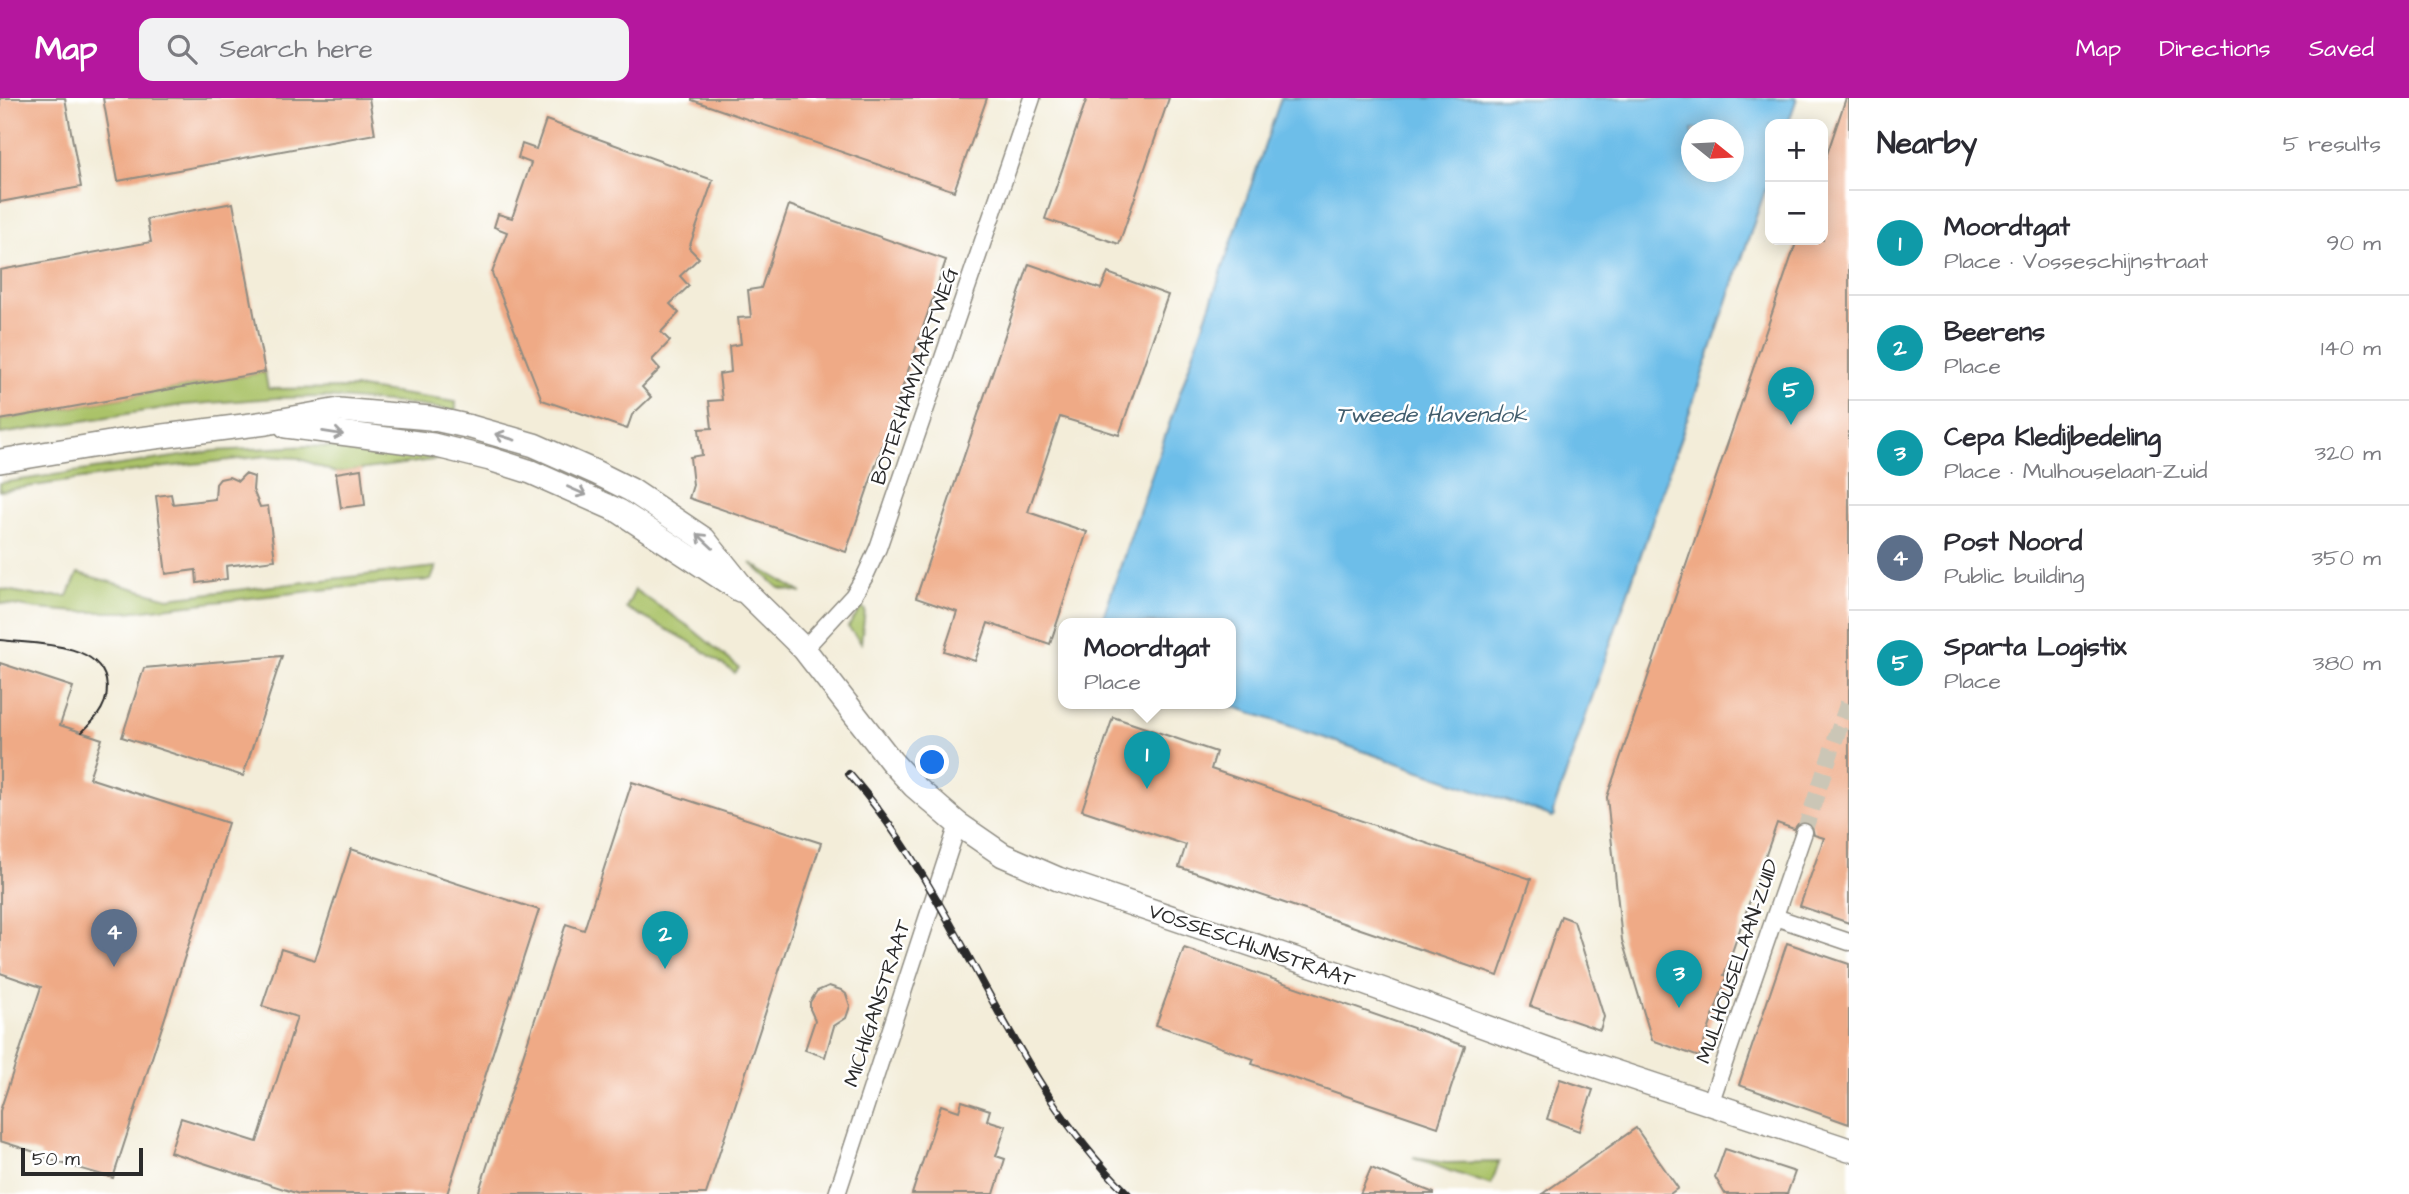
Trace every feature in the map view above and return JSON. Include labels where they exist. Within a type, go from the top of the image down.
[{"type":"street","name":"BOTERHAMVAARTWEG","points":[[804,649],[853,596],[878,548],[1032,98]]},
{"type":"street","name":"VOSSESCHIJNSTRAAT","points":[[0,461],[339,410],[383,412],[453,423],[534,446],[597,472],[631,490],[704,539],[748,594],[804,649],[891,761],[931,803],[1003,855],[1058,879],[1342,975],[1552,1051],[1849,1150]]},
{"type":"street","name":"MICHIGANSTRAAT","points":[[837,1194],[958,824]]},
{"type":"street","name":"MULHOUSELAAN-ZUID","points":[[1710,1104],[1804,832]]},
{"type":"street","points":[[1775,917],[1849,942]]},
{"type":"green space","points":[[265,372],[268,389],[360,388],[456,402],[456,411],[324,397],[276,398],[183,405],[0,434],[0,420]]},
{"type":"green space","points":[[308,446],[391,450],[440,459],[336,473],[298,458],[267,456],[156,468],[0,491],[0,483],[214,451]]},
{"type":"green space","points":[[751,563],[802,593],[779,588]]},
{"type":"green space","points":[[436,567],[431,580],[126,612],[78,612],[0,603],[0,589],[38,596],[68,596],[78,573],[168,598]]},
{"type":"green space","points":[[635,590],[691,628],[739,668],[735,673],[687,640],[626,608]]},
{"type":"green space","points":[[862,607],[865,610],[861,643],[848,627]]},
{"type":"green space","points":[[1413,1158],[1446,1163],[1499,1162],[1491,1185]]},
{"type":"water","name":"Tweede Havendok","points":[[1281,98],[1797,98],[1790,119],[1765,119],[1765,191],[1553,812],[1554,817],[1236,707],[1236,618],[1103,618]]},
{"type":"building","points":[[0,98],[65,98],[81,187],[0,202]]},
{"type":"building","points":[[103,98],[369,98],[375,134],[118,181]]},
{"type":"building","points":[[692,98],[987,98],[954,191]]},
{"type":"building","points":[[1087,98],[1169,98],[1119,244],[1045,219]]},
{"type":"building","points":[[1846,98],[1849,98],[1849,923],[1800,906],[1824,838],[1814,835],[1812,826],[1807,822],[1798,824],[1794,829],[1777,823],[1724,975],[1727,976],[1699,1057],[1652,1040],[1622,940],[1607,797],[1795,245],[1828,245],[1828,151]]},
{"type":"building","points":[[546,120],[713,180],[689,248],[699,258],[680,276],[689,286],[670,304],[679,313],[661,332],[670,341],[652,360],[660,369],[642,387],[651,397],[632,415],[627,429],[542,400],[492,273],[507,232],[494,227],[498,214],[512,218],[531,163],[518,158],[522,144],[536,149]]},
{"type":"building","points":[[233,203],[265,372],[0,420],[0,270],[151,242],[147,219]]},
{"type":"building","points":[[789,205],[946,260],[846,552],[689,498],[693,485],[690,457],[702,455],[699,429],[712,428],[709,401],[722,400],[719,374],[731,372],[729,346],[741,344],[738,318],[751,317],[748,290],[761,288]]},
{"type":"building","points":[[1029,264],[1101,289],[1108,273],[1168,295],[1119,435],[1060,417],[1028,512],[1087,532],[1050,644],[988,623],[975,661],[944,651],[957,612],[916,598]]},
{"type":"building","points":[[361,469],[365,505],[341,508],[336,473]]},
{"type":"building","points":[[245,474],[254,477],[253,490],[260,507],[268,506],[275,560],[226,566],[227,579],[197,583],[196,570],[166,574],[156,496],[171,494],[173,504],[215,499],[216,484],[220,479],[229,477],[238,481]]},
{"type":"building","points":[[282,656],[243,776],[122,737],[144,668]]},
{"type":"building","points":[[0,663],[73,687],[60,725],[102,739],[89,778],[228,823],[113,1178],[40,1157],[41,1154],[0,1141],[0,1111],[41,987],[0,973]]},
{"type":"building","points":[[1113,717],[1216,752],[1211,769],[1531,879],[1498,976],[1179,867],[1186,845],[1082,810]]},
{"type":"building","points":[[632,782],[821,843],[706,1194],[478,1194],[566,924],[584,930]]},
{"type":"building","points":[[351,849],[539,910],[447,1194],[299,1194],[170,1152],[181,1118],[257,1142],[297,1017],[262,1006],[281,949],[315,960]]},
{"type":"building","points":[[1561,916],[1574,921],[1604,1017],[1600,1030],[1530,1006]]},
{"type":"building","points":[[1787,943],[1849,964],[1849,1124],[1739,1085]]},
{"type":"building","points":[[1184,948],[1465,1046],[1438,1127],[1252,1064],[1254,1059],[1156,1025]]},
{"type":"building","points":[[829,986],[846,994],[850,1006],[846,1018],[834,1026],[825,1057],[805,1050],[815,1020],[810,1002],[817,991]]},
{"type":"building","points":[[1560,1079],[1593,1090],[1579,1131],[1547,1119]]},
{"type":"building","points":[[962,1101],[990,1110],[987,1120],[1006,1126],[996,1156],[1005,1159],[994,1194],[912,1194],[941,1105],[959,1111]]},
{"type":"building","points":[[1636,1128],[1678,1188],[1670,1194],[1542,1194]]},
{"type":"building","points":[[1725,1149],[1795,1172],[1787,1194],[1725,1194],[1715,1177]]},
{"type":"building","points":[[1371,1168],[1434,1193],[1434,1194],[1360,1194]]},
{"type":"tunnel","points":[[1804,832],[1849,699]]},
{"type":"tram line","points":[[0,640],[45,644],[77,651],[100,667],[106,680],[105,702],[98,715],[82,732]]},
{"type":"railway","points":[[849,774],[888,824],[923,876],[1048,1096],[1085,1147],[1128,1194]]},
{"type":"place","name":"Sparta Logistix","points":[[1791,425]]},
{"type":"place","name":"Moordtgat","points":[[1147,789]]},
{"type":"place","name":"Post Noord","points":[[114,967]]},
{"type":"place","name":"Beerens","points":[[665,969]]},
{"type":"place","name":"Cepa Kledijbedeling","points":[[1679,1008]]}]
